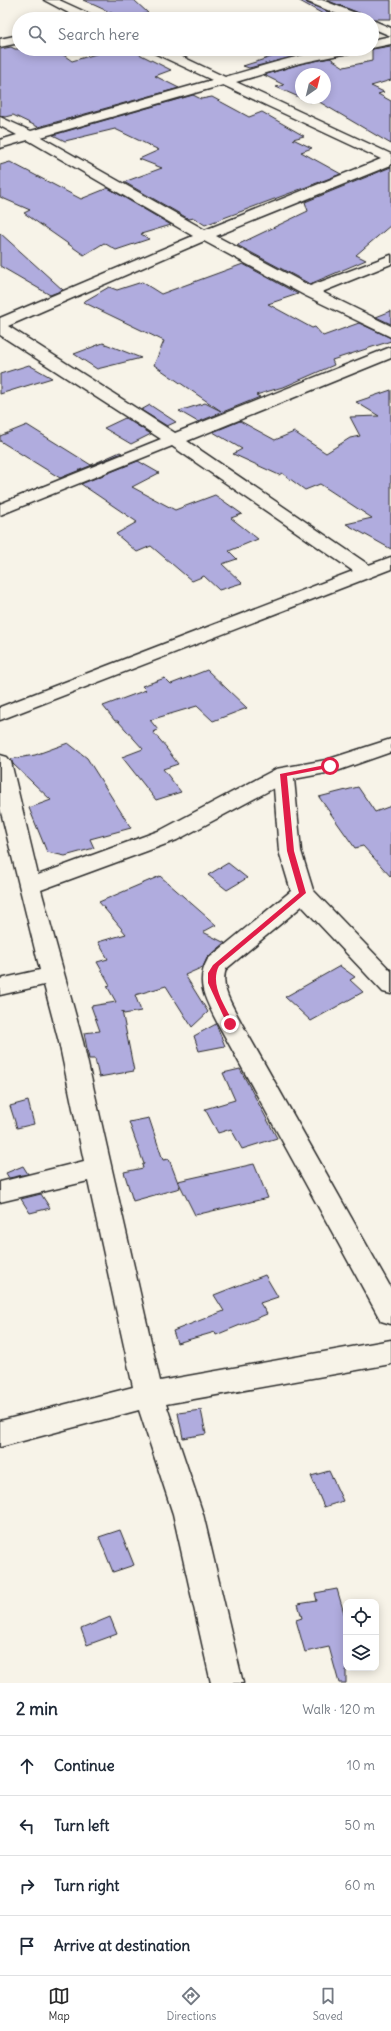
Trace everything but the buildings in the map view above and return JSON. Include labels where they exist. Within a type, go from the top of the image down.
[{"type":"street","points":[[50,0],[75,12]]},
{"type":"street","points":[[312,0],[342,12]]},
{"type":"street","points":[[379,27],[391,32]]},
{"type":"street","points":[[0,43],[12,40]]},
{"type":"street","points":[[379,43],[391,40]]},
{"type":"street","points":[[172,56],[226,80],[391,160]]},
{"type":"street","points":[[0,144],[317,56]]},
{"type":"street","points":[[0,121],[204,236],[231,248],[309,292],[391,332]]},
{"type":"street","points":[[0,324],[204,236],[391,160]]},
{"type":"street","points":[[309,292],[391,259]]},
{"type":"street","points":[[0,328],[173,440],[367,572]]},
{"type":"street","points":[[0,510],[391,352]]},
{"type":"street","points":[[0,714],[391,563]]},
{"type":"street","points":[[29,886],[169,835],[283,774],[330,766],[391,745]]},
{"type":"street","points":[[0,762],[29,886],[71,1042],[149,1395],[188,1514],[227,1683]]},
{"type":"street","points":[[283,774],[290,851],[303,893],[391,986]]},
{"type":"street","points":[[303,893],[216,965],[212,973],[211,983],[230,1024],[391,1314]]},
{"type":"street","points":[[0,987],[53,975]]},
{"type":"street","points":[[0,1192],[98,1168]]},
{"type":"street","points":[[0,1434],[149,1395],[391,1352]]},
{"type":"route","points":[[230,1024],[211,983],[212,973],[216,965],[303,893],[290,851],[283,774],[330,766]]}]
